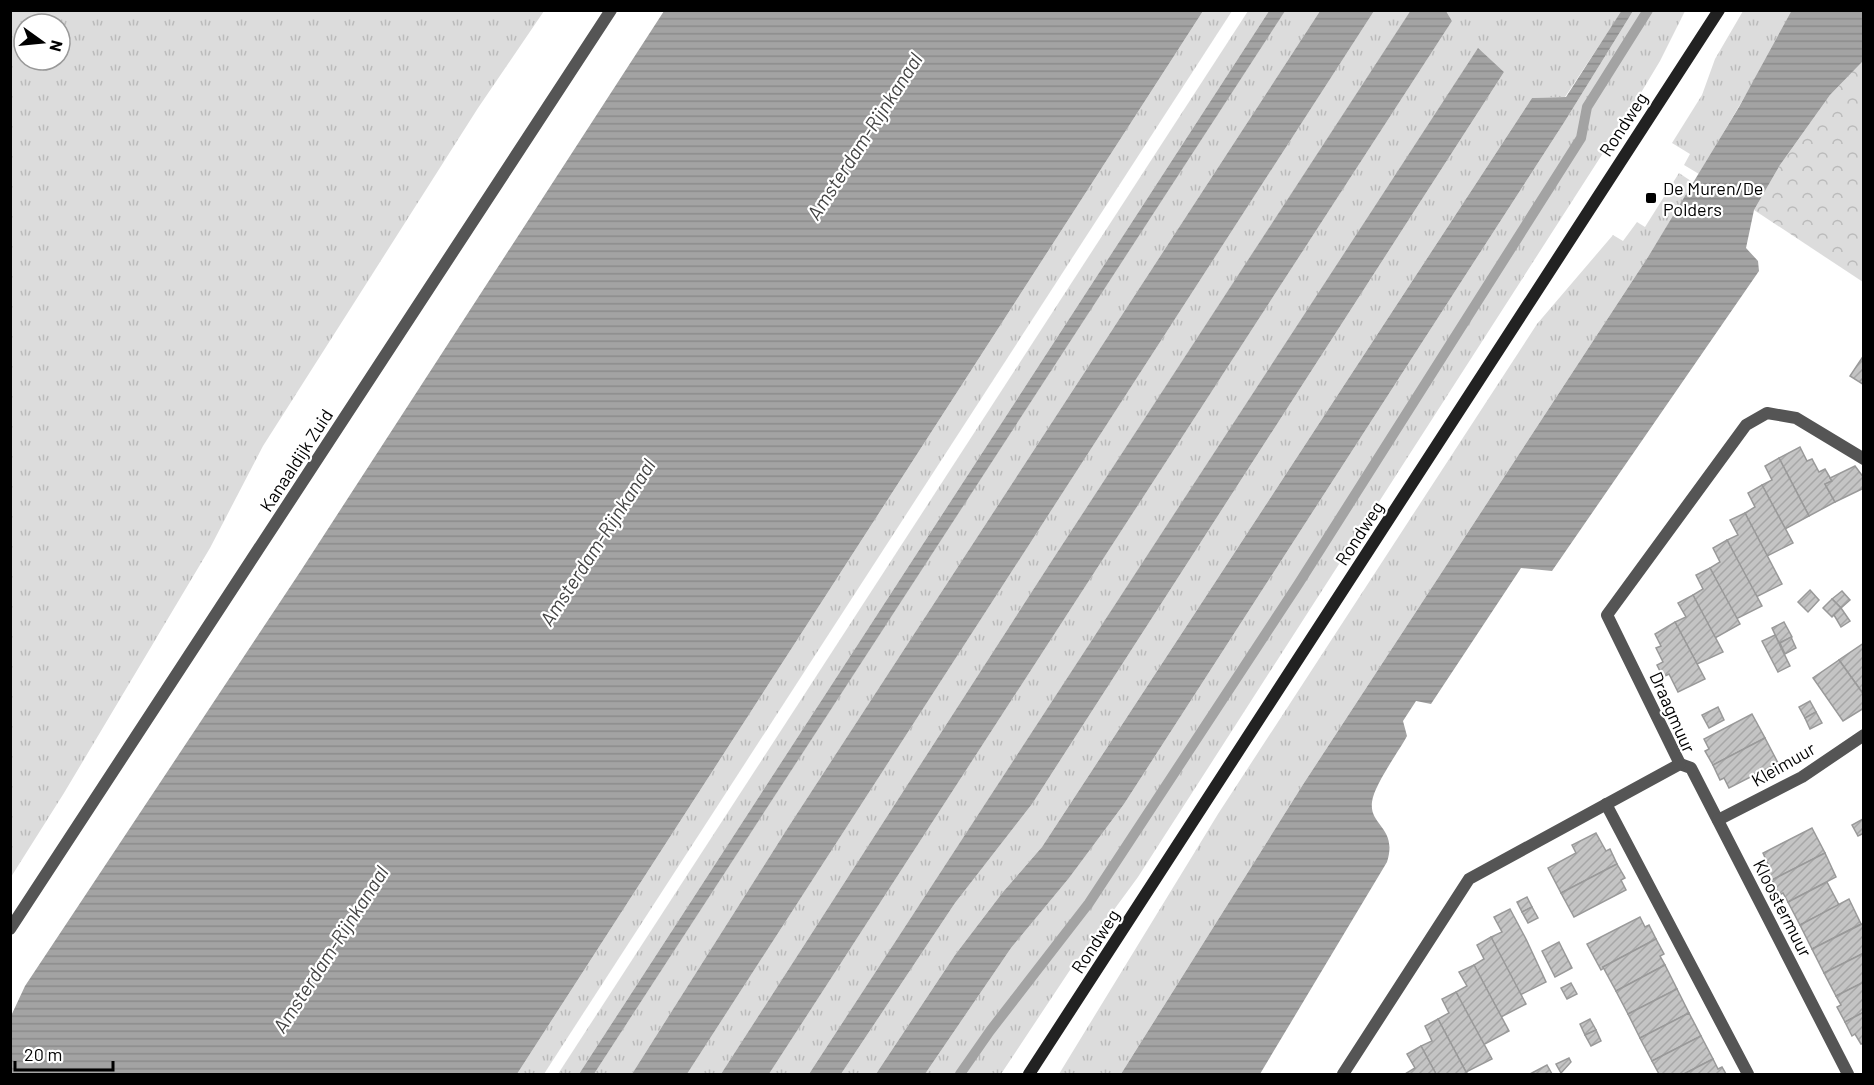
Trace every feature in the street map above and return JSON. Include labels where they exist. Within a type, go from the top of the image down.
[{"type":"main road","name":"Rondweg","points":[[1029,1074],[1719,10]]},
{"type":"street","name":"Kanaaldijk Zuid","points":[[10,929],[611,10]]},
{"type":"street","name":"Draagmuur","points":[[1343,1074],[1469,879],[1680,764],[1607,615],[1746,425],[1767,413],[1796,418],[1863,459]]},
{"type":"street","name":"Kleimuur","points":[[1718,820],[1802,777],[1863,735]]},
{"type":"street","name":"Kloostermuur","points":[[1680,764],[1691,768],[1848,1074]]},
{"type":"street","points":[[1606,804],[1748,1074]]},
{"type":"green space","points":[[11,10],[544,11],[478,108],[263,446],[210,548],[64,793],[11,877]]},
{"type":"green space","points":[[1203,11],[1232,11],[544,1074],[517,1074]]},
{"type":"green space","points":[[1248,11],[1269,11],[579,1074],[558,1074]]},
{"type":"green space","points":[[1284,11],[1320,11],[789,826],[632,1074],[594,1074]]},
{"type":"green space","points":[[1374,11],[1411,11],[1051,562],[721,1074],[687,1074]]},
{"type":"green space","points":[[1446,11],[1622,11],[1565,97],[1532,98],[1042,847],[1003,892],[955,955],[876,1074],[841,1074],[955,903],[1032,804],[1504,72],[1478,49],[809,1074],[769,1074],[1452,21]]},
{"type":"green space","points":[[1633,11],[1685,11],[1660,61],[1630,111],[1138,877],[1072,967],[1001,1074],[925,1074],[1011,948],[1069,878],[1124,804],[1565,121]]},
{"type":"green space","points":[[1743,11],[1792,11],[1761,69],[1699,174],[1684,165],[1690,154],[1672,143],[1702,95],[1715,59]]},
{"type":"green space","points":[[1863,61],[1863,282],[1754,210],[1780,165],[1830,95]]},
{"type":"green space","points":[[1679,173],[1694,183],[1304,783],[1121,1074],[1059,1074],[1218,814],[1537,324],[1613,235],[1623,241],[1637,222],[1645,227]]},
{"type":"water","points":[[1411,10],[1446,11],[1452,21],[769,1074],[721,1074],[1051,562]]},
{"type":"water","points":[[1622,10],[1633,11],[1565,121],[1124,804],[1069,878],[1011,948],[925,1074],[876,1074],[955,955],[1003,892],[1042,847],[1532,98],[1566,97]]},
{"type":"water","points":[[1792,10],[1863,11],[1863,61],[1830,95],[1780,165],[1754,210],[1746,248],[1758,261],[1759,271],[1552,571],[1521,568],[1431,704],[1416,701],[1403,721],[1407,736],[1382,778],[1372,802],[1375,817],[1389,841],[1387,862],[1260,1074],[1121,1074],[1304,783],[1648,257],[1739,107]]},
{"type":"water","name":"Amsterdam-Rijnkanaal","points":[[664,11],[1203,11],[517,1074],[11,1074],[11,1016],[25,986],[300,572]]},
{"type":"water","points":[[1269,11],[1285,11],[594,1074],[579,1074]]},
{"type":"water","points":[[1320,11],[1374,11],[687,1074],[632,1074],[789,826]]},
{"type":"water","points":[[1478,48],[1504,72],[1032,804],[955,903],[841,1074],[809,1074]]},
{"type":"building","points":[[1864,355],[1864,385],[1850,376]]},
{"type":"building","points":[[1800,447],[1807,461],[1812,459],[1819,472],[1825,469],[1832,481],[1825,484],[1835,502],[1809,516],[1779,458]]},
{"type":"building","points":[[1779,458],[1809,516],[1785,529],[1762,485],[1772,480],[1765,466]]},
{"type":"building","points":[[1855,466],[1864,478],[1864,488],[1835,502],[1825,484],[1832,481],[1830,478]]},
{"type":"building","points":[[1762,485],[1793,543],[1767,556],[1745,513],[1755,507],[1748,493]]},
{"type":"building","points":[[1745,513],[1782,584],[1756,597],[1727,540],[1738,535],[1730,520]]},
{"type":"building","points":[[1727,540],[1762,606],[1736,619],[1710,568],[1720,562],[1713,548]]},
{"type":"building","points":[[1710,568],[1740,624],[1715,638],[1693,595],[1703,589],[1696,575]]},
{"type":"building","points":[[1810,590],[1819,600],[1808,612],[1798,602]]},
{"type":"building","points":[[1842,591],[1850,600],[1841,608],[1832,599]]},
{"type":"building","points":[[1693,595],[1723,652],[1697,664],[1675,622],[1686,617],[1678,603]]},
{"type":"building","points":[[1832,599],[1841,608],[1832,617],[1823,608]]},
{"type":"building","points":[[1841,608],[1850,621],[1841,627],[1834,615]]},
{"type":"building","points":[[1675,622],[1705,679],[1678,692],[1669,674],[1663,677],[1657,665],[1663,662],[1656,648],[1661,646],[1655,634]]},
{"type":"building","points":[[1784,622],[1792,637],[1779,643],[1772,628]]},
{"type":"building","points":[[1775,635],[1790,666],[1778,672],[1762,641]]},
{"type":"building","points":[[1791,637],[1796,648],[1785,654],[1780,643]]},
{"type":"building","points":[[1864,643],[1864,695],[1839,660]]},
{"type":"building","points":[[1839,660],[1864,695],[1864,708],[1843,721],[1813,678]]},
{"type":"building","points":[[1810,701],[1816,712],[1805,718],[1799,707]]},
{"type":"building","points":[[1718,707],[1724,720],[1709,728],[1702,715]]},
{"type":"building","points":[[1816,712],[1822,723],[1810,729],[1805,718]]},
{"type":"building","points":[[1752,714],[1765,738],[1713,765],[1705,751],[1709,749],[1704,739]]},
{"type":"building","points":[[1765,738],[1778,763],[1729,788],[1724,778],[1720,780],[1713,765]]},
{"type":"building","points":[[1863,819],[1864,833],[1858,836],[1852,825]]},
{"type":"building","points":[[1812,828],[1825,853],[1772,880],[1764,866],[1768,864],[1763,853]]},
{"type":"building","points":[[1596,833],[1606,851],[1610,849],[1617,864],[1561,893],[1548,868],[1576,853],[1572,845]]},
{"type":"building","points":[[1825,853],[1836,877],[1788,902],[1783,893],[1779,895],[1772,880]]},
{"type":"building","points":[[1617,864],[1625,878],[1621,880],[1626,890],[1574,917],[1561,893]]},
{"type":"building","points":[[1827,882],[1839,905],[1800,925],[1788,902]]},
{"type":"building","points":[[1527,897],[1532,907],[1522,912],[1517,902]]},
{"type":"building","points":[[1849,899],[1861,924],[1812,949],[1800,925]]},
{"type":"building","points":[[1532,907],[1538,918],[1528,923],[1522,912]]},
{"type":"building","points":[[1510,909],[1546,982],[1520,995],[1491,937],[1502,932],[1494,917]]},
{"type":"building","points":[[1640,917],[1645,927],[1649,925],[1656,939],[1601,970],[1587,944]]},
{"type":"building","points":[[1864,923],[1864,953],[1824,973],[1812,949]]},
{"type":"building","points":[[1491,937],[1526,1004],[1501,1017],[1474,965],[1484,959],[1477,945]]},
{"type":"building","points":[[1656,939],[1664,954],[1660,956],[1665,965],[1616,991],[1603,967]]},
{"type":"building","points":[[1559,942],[1572,968],[1555,977],[1542,951]]},
{"type":"building","points":[[1864,953],[1864,982],[1836,996],[1824,973]]},
{"type":"building","points":[[1474,965],[1509,1031],[1483,1045],[1456,992],[1467,986],[1459,972]]},
{"type":"building","points":[[1665,965],[1677,989],[1628,1014],[1616,991]]},
{"type":"building","points":[[1864,982],[1864,1012],[1845,1022],[1837,1007],[1841,1005],[1836,996]]},
{"type":"building","points":[[1571,983],[1577,994],[1567,999],[1561,988]]},
{"type":"building","points":[[1677,989],[1689,1013],[1640,1038],[1628,1014]]},
{"type":"building","points":[[1456,992],[1492,1059],[1466,1072],[1438,1019],[1449,1013],[1442,999]]},
{"type":"building","points":[[1864,1012],[1864,1043],[1861,1044],[1855,1034],[1852,1036],[1845,1022]]},
{"type":"building","points":[[1689,1013],[1701,1036],[1652,1061],[1640,1038]]},
{"type":"building","points":[[1438,1019],[1468,1074],[1436,1074],[1421,1046],[1432,1041],[1425,1026]]},
{"type":"building","points":[[1590,1019],[1596,1030],[1585,1035],[1580,1024]]},
{"type":"building","points":[[1596,1030],[1601,1041],[1591,1046],[1585,1035]]},
{"type":"building","points":[[1701,1036],[1713,1059],[1684,1074],[1659,1074],[1652,1061]]},
{"type":"building","points":[[1421,1046],[1436,1074],[1405,1074],[1415,1068],[1407,1054]]},
{"type":"building","points":[[1569,1058],[1571,1062],[1561,1073],[1556,1064]]},
{"type":"building","points":[[1713,1059],[1718,1069],[1722,1067],[1726,1074],[1684,1074]]},
{"type":"building","points":[[1547,1065],[1552,1074],[1530,1074]]},
{"type":"waterway","points":[[960,1074],[990,1031],[1089,903],[1299,583],[1581,138],[1587,107],[1648,10]]},
{"type":"place","name":"De Muren/De Polders","points":[[1651,198]]}]
